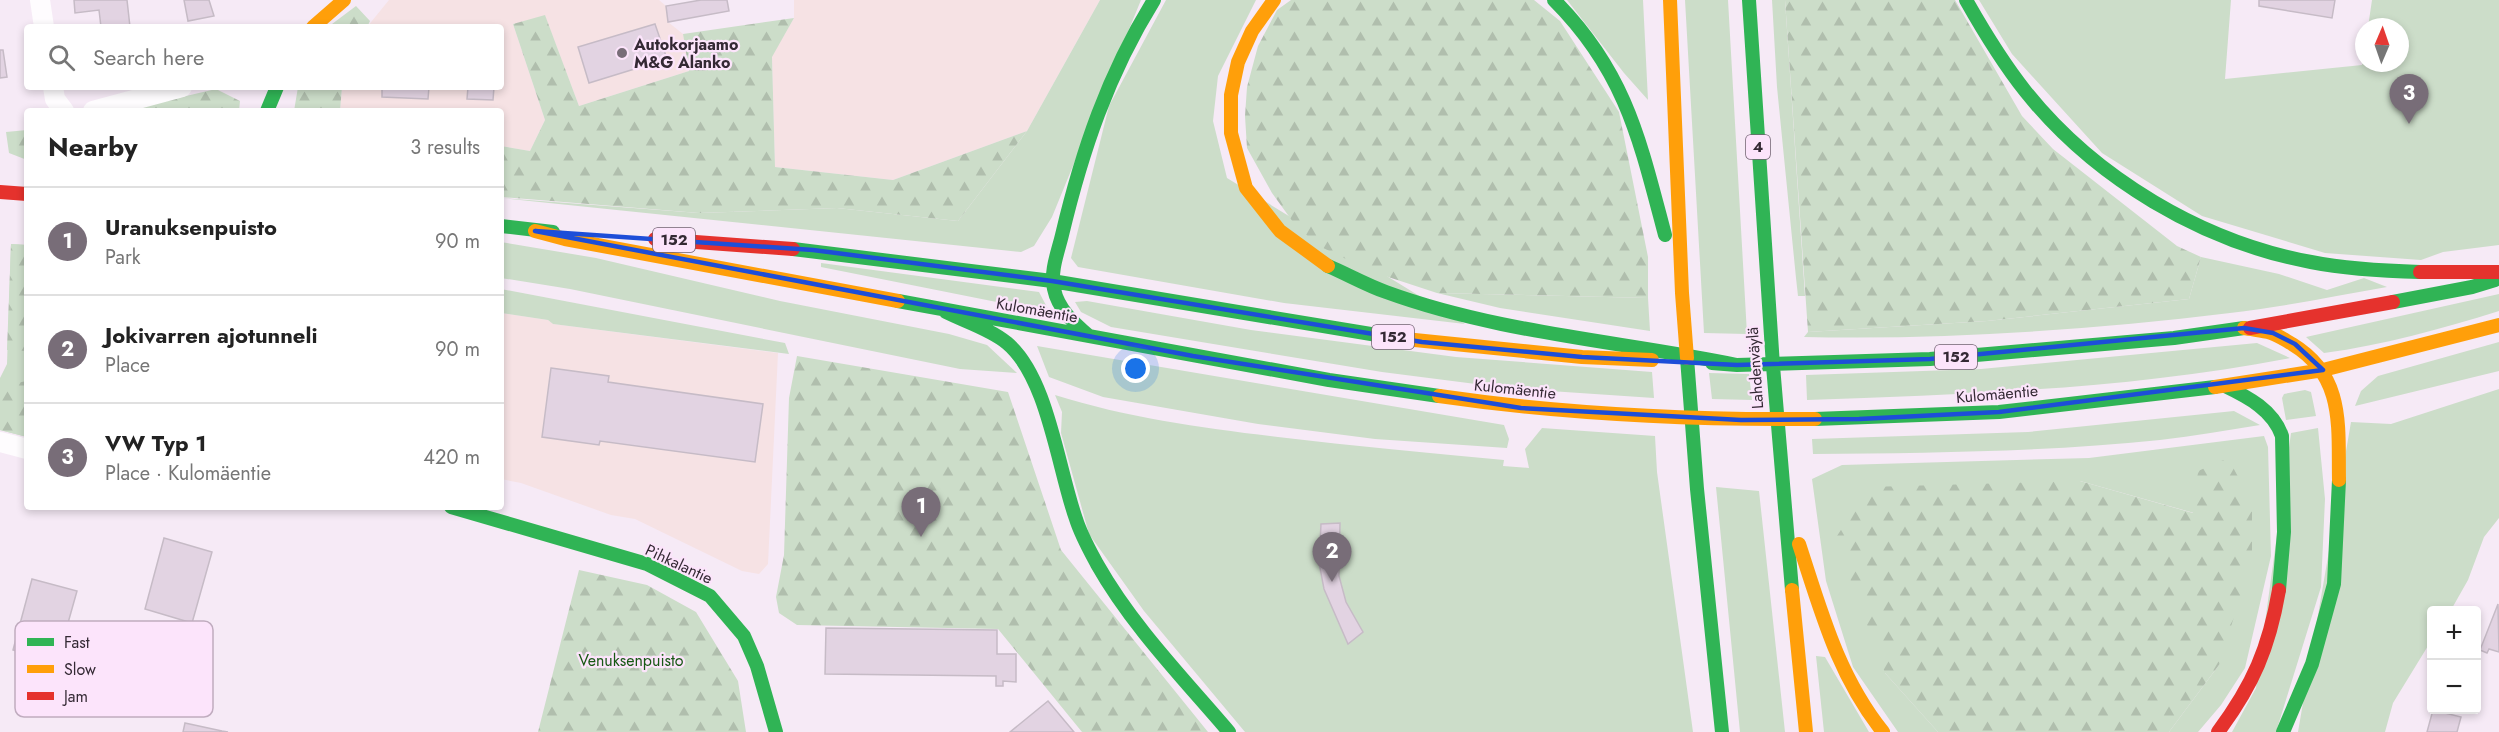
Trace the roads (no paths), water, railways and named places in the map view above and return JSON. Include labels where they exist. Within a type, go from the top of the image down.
[{"type":"main road","points":[[316,24],[344,0]]},
{"type":"main road","points":[[1089,336],[1066,315],[1059,304],[1052,281],[1070,196],[1084,146],[1101,99],[1122,53],[1154,0]]},
{"type":"main road","points":[[1274,0],[1257,20],[1237,60],[1231,92],[1230,114],[1232,140],[1246,185],[1258,209],[1281,233],[1337,272],[1432,307],[1493,321],[1737,365]]},
{"type":"main road","points":[[1554,0],[1572,16],[1601,53],[1620,85],[1638,132],[1682,293]]},
{"type":"main road","points":[[1670,0],[1682,293],[1697,489],[1722,732]]},
{"type":"main road","name":"Lahdenväylä","points":[[1749,0],[1766,293],[1781,492],[1806,732]]},
{"type":"main road","points":[[1966,0],[2032,102],[2101,165],[2159,206],[2213,232],[2307,261],[2345,268],[2422,273],[2499,272]]},
{"type":"main road","points":[[268,108],[276,91]]},
{"type":"main road","points":[[276,91],[279,108]]},
{"type":"main road","points":[[0,192],[24,194]]},
{"type":"main road","name":"Kulomäentie","points":[[504,226],[535,231],[813,250],[1052,281],[1422,342],[1582,357],[1737,365],[1930,359],[2174,338],[2244,328],[2448,291],[2499,279]]},
{"type":"main road","name":"Kulomäentie","points":[[535,231],[564,239],[946,312],[1329,380],[1521,408],[1644,416],[1741,420],[1835,419],[2000,412],[2225,386],[2323,370],[2499,325]]},
{"type":"main road","points":[[946,312],[1007,343],[1020,355],[1036,382],[1065,490],[1083,539],[1108,582],[1151,639],[1229,732]]},
{"type":"main road","points":[[2244,328],[2273,333],[2295,344],[2323,370],[2338,421],[2338,497],[2334,584],[2312,664],[2283,732]]},
{"type":"main road","points":[[2218,732],[2251,682],[2271,625],[2280,586],[2285,502],[2280,432],[2268,414],[2251,398],[2225,386]]},
{"type":"main road","points":[[1781,492],[1830,643],[1852,688],[1872,720],[1883,732]]},
{"type":"main road","name":"Pihkalantie","points":[[461,510],[647,564],[710,596],[744,636],[758,666],[776,732]]},
{"type":"street","points":[[40,0],[44,24]]},
{"type":"street","points":[[53,90],[54,99],[62,108]]},
{"type":"street","points":[[104,108],[171,90]]},
{"type":"street","points":[[0,442],[24,447]]},
{"type":"place","name":"Autokorjaamo M&G Alanko","points":[[622,53]]},
{"type":"place","name":"VW Typ 1","points":[[2409,124]]},
{"type":"place","name":"Uranuksenpuisto","points":[[921,537]]},
{"type":"place","name":"Jokivarren ajotunneli","points":[[1332,582]]},
{"type":"park label","name":"Venuksenpuisto","points":[[631,660]]}]
